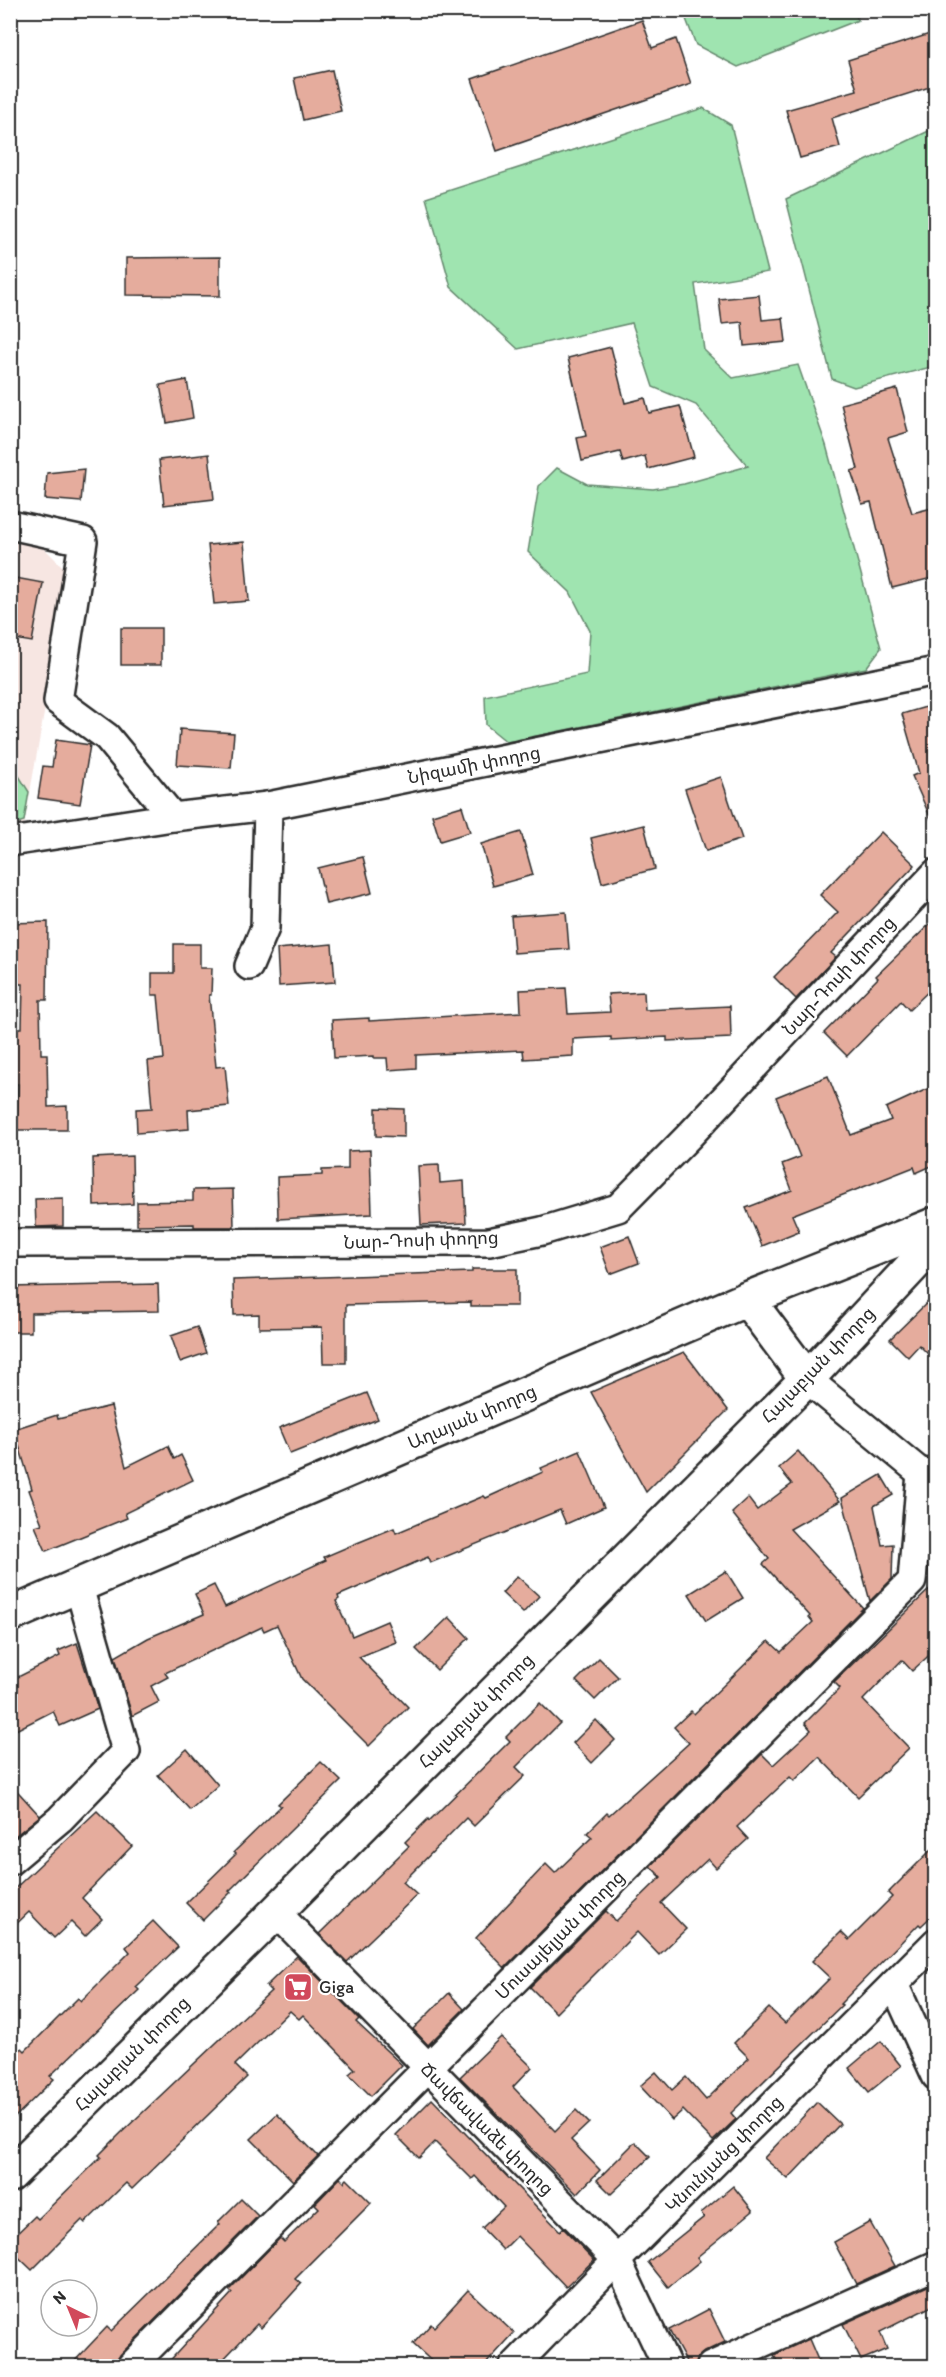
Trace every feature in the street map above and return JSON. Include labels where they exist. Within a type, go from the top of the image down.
[{"type":"main road","name":"Աղայան փողոց","points":[[10,1615],[747,1299],[936,1224]]},
{"type":"main road","name":"Հալաբյան փողոց","points":[[10,2175],[276,1912],[807,1379],[936,1241]]},
{"type":"main road","points":[[747,1299],[807,1379]]},
{"type":"street","points":[[10,525],[83,541],[58,701],[107,737],[173,817]]},
{"type":"street","name":"Նիզամի փողոց","points":[[10,842],[173,817],[268,806],[936,671]]},
{"type":"street","points":[[249,966],[265,928],[268,806]]},
{"type":"street","name":"Նար-Դոսի փողոց","points":[[10,1243],[489,1242],[542,1231],[618,1208],[688,1137],[936,873]]},
{"type":"street","points":[[807,1379],[928,1472]]},
{"type":"street","name":"Մուսայելյան փողոց","points":[[131,2367],[912,1581],[928,1472]]},
{"type":"street","points":[[10,1862],[60,1819],[126,1751],[78,1584]]},
{"type":"street","name":"Ճավճավաձե փողոց","points":[[276,1912],[617,2260],[667,2367]]},
{"type":"street","name":"Կնունյանց փողոց","points":[[514,2367],[617,2260],[936,1942]]},
{"type":"street","points":[[894,1984],[936,2076]]},
{"type":"street","points":[[711,2367],[936,2265]]},
{"type":"shaded area","points":[[11,536],[37,541],[69,573],[24,826],[11,829]]},
{"type":"green space","points":[[683,11],[854,11],[858,20],[738,67],[696,45]]},
{"type":"green space","points":[[703,108],[731,125],[768,272],[695,284],[704,350],[733,378],[798,365],[826,445],[881,648],[866,668],[507,742],[486,725],[485,696],[587,674],[590,631],[570,592],[528,552],[539,486],[557,468],[587,484],[653,489],[684,484],[748,466],[696,405],[653,387],[632,323],[518,349],[451,287],[426,198]]},
{"type":"green space","points":[[935,128],[935,366],[854,387],[832,379],[786,199]]},
{"type":"green space","points":[[10,776],[19,776],[29,792],[24,821],[11,825]]},
{"type":"building","points":[[642,20],[652,48],[676,39],[691,84],[497,151],[472,79]]},
{"type":"building","points":[[936,32],[936,85],[832,118],[840,147],[800,158],[786,110],[857,90],[848,60]]},
{"type":"building","points":[[332,70],[341,111],[303,120],[294,78]]},
{"type":"building","points":[[220,257],[220,296],[126,295],[126,258]]},
{"type":"building","points":[[759,295],[762,320],[783,318],[786,342],[744,346],[742,322],[722,324],[719,299]]},
{"type":"building","points":[[611,347],[625,403],[645,398],[649,413],[680,406],[694,457],[648,469],[645,456],[623,462],[620,452],[582,461],[577,438],[586,436],[568,358]]},
{"type":"building","points":[[187,380],[193,418],[167,423],[160,385]]},
{"type":"building","points":[[897,389],[908,432],[888,438],[912,513],[936,507],[936,577],[892,588],[871,502],[862,504],[851,471],[858,469],[841,404]]},
{"type":"building","points":[[209,454],[214,499],[164,505],[159,460]]},
{"type":"building","points":[[84,469],[81,502],[45,499],[47,473]]},
{"type":"building","points":[[244,542],[249,601],[214,604],[208,545]]},
{"type":"building","points":[[10,577],[43,583],[32,642],[10,638]]},
{"type":"building","points":[[121,628],[161,628],[161,665],[121,665]]},
{"type":"building","points":[[936,704],[936,830],[912,776],[919,773],[902,714]]},
{"type":"building","points":[[180,729],[234,733],[231,768],[177,765]]},
{"type":"building","points":[[56,740],[90,745],[80,804],[38,798],[43,766],[52,767]]},
{"type":"building","points":[[721,777],[742,839],[706,851],[685,789]]},
{"type":"building","points":[[462,806],[470,832],[440,841],[432,815]]},
{"type":"building","points":[[644,825],[655,869],[602,883],[591,838]]},
{"type":"building","points":[[521,832],[533,875],[493,886],[481,844]]},
{"type":"building","points":[[881,832],[915,865],[831,953],[836,957],[796,999],[774,977],[838,912],[820,895]]},
{"type":"building","points":[[363,857],[372,893],[326,904],[318,868]]},
{"type":"building","points":[[566,912],[569,949],[514,953],[511,916]]},
{"type":"building","points":[[936,918],[936,984],[909,1010],[901,1001],[847,1056],[824,1033],[878,978],[876,976]]},
{"type":"building","points":[[48,922],[47,1000],[40,1000],[41,1054],[47,1054],[48,1107],[67,1106],[67,1130],[17,1130],[18,1084],[10,1084],[10,1028],[22,1028],[23,984],[11,984],[10,923]]},
{"type":"building","points":[[174,944],[200,944],[200,968],[212,968],[211,995],[209,995],[216,1067],[225,1066],[229,1106],[188,1110],[189,1129],[137,1133],[136,1109],[152,1108],[148,1061],[164,1059],[158,995],[152,995],[152,973],[174,973]]},
{"type":"building","points":[[332,944],[335,982],[279,986],[277,949]]},
{"type":"building","points":[[566,988],[568,1014],[610,1012],[608,994],[644,992],[645,1010],[730,1006],[731,1038],[667,1041],[667,1037],[611,1040],[611,1037],[573,1039],[573,1056],[524,1059],[523,1050],[416,1055],[416,1068],[388,1070],[387,1058],[374,1058],[374,1056],[334,1058],[332,1020],[369,1018],[369,1021],[521,1012],[520,990]]},
{"type":"building","points":[[828,1076],[851,1135],[891,1120],[886,1108],[936,1085],[936,1164],[916,1173],[914,1167],[792,1215],[799,1231],[762,1246],[746,1208],[792,1190],[782,1164],[800,1157],[776,1097]]},
{"type":"building","points":[[376,1108],[404,1109],[404,1137],[376,1136]]},
{"type":"building","points":[[370,1150],[372,1214],[278,1219],[277,1177],[322,1175],[322,1170],[348,1169],[348,1151]]},
{"type":"building","points":[[132,1156],[133,1204],[94,1206],[93,1158]]},
{"type":"building","points":[[439,1165],[440,1183],[464,1181],[466,1223],[421,1225],[418,1166]]},
{"type":"building","points":[[233,1189],[234,1227],[194,1227],[194,1224],[137,1225],[137,1202],[193,1201],[193,1190]]},
{"type":"building","points":[[63,1198],[63,1226],[36,1227],[35,1199]]},
{"type":"building","points":[[629,1236],[639,1263],[610,1274],[600,1247]]},
{"type":"building","points":[[472,1269],[517,1269],[517,1306],[471,1306],[471,1302],[346,1305],[346,1363],[323,1363],[322,1327],[259,1328],[259,1314],[234,1315],[233,1280],[472,1272]]},
{"type":"building","points":[[158,1284],[159,1311],[31,1313],[31,1332],[10,1332],[10,1287]]},
{"type":"building","points":[[936,1294],[936,1362],[919,1345],[908,1357],[890,1339]]},
{"type":"building","points":[[197,1327],[206,1353],[180,1362],[171,1336]]},
{"type":"building","points":[[684,1352],[728,1410],[646,1492],[591,1392]]},
{"type":"building","points":[[367,1393],[378,1419],[290,1454],[279,1428]]},
{"type":"building","points":[[111,1406],[126,1467],[168,1446],[174,1459],[181,1455],[193,1480],[125,1513],[127,1518],[46,1551],[35,1526],[42,1524],[29,1490],[32,1489],[14,1429],[57,1415],[58,1419]]},
{"type":"building","points":[[580,1451],[604,1507],[566,1524],[560,1510],[430,1563],[428,1557],[338,1596],[339,1599],[336,1601],[352,1636],[387,1621],[396,1642],[359,1657],[408,1707],[369,1746],[302,1679],[277,1625],[264,1631],[262,1627],[165,1673],[168,1677],[151,1686],[159,1702],[132,1716],[115,1657],[148,1638],[204,1614],[195,1594],[214,1585],[225,1607],[326,1560],[324,1557],[394,1528],[396,1533],[484,1496],[486,1498],[543,1472],[541,1468]]},
{"type":"building","points":[[798,1451],[840,1501],[790,1529],[863,1608],[505,1968],[476,1938],[546,1864],[555,1873],[592,1837],[587,1833],[607,1813],[609,1815],[689,1743],[674,1727],[691,1711],[694,1714],[769,1641],[781,1652],[813,1622],[763,1564],[769,1559],[732,1513],[748,1498],[757,1510],[792,1484],[779,1468]]},
{"type":"building","points":[[881,1475],[893,1495],[874,1506],[882,1545],[893,1544],[892,1579],[870,1601],[842,1498]]},
{"type":"building","points":[[726,1571],[743,1598],[706,1621],[689,1594]]},
{"type":"building","points":[[517,1576],[539,1596],[523,1613],[502,1593]]},
{"type":"building","points":[[936,1583],[936,1649],[912,1671],[902,1660],[863,1700],[909,1748],[858,1797],[819,1757],[794,1781],[790,1777],[737,1827],[748,1839],[716,1868],[708,1859],[661,1903],[686,1929],[659,1955],[637,1932],[556,2013],[530,1987],[606,1911],[616,1921],[661,1877],[650,1866],[762,1754],[773,1765],[811,1730],[805,1723],[840,1688],[834,1682]]},
{"type":"building","points":[[449,1617],[469,1638],[437,1670],[416,1649]]},
{"type":"building","points":[[77,1643],[98,1709],[60,1726],[53,1711],[10,1733],[10,1681],[60,1656],[58,1651]]},
{"type":"building","points":[[599,1658],[618,1677],[595,1700],[576,1681]]},
{"type":"building","points":[[540,1703],[560,1723],[516,1767],[525,1776],[474,1826],[466,1818],[403,1882],[417,1895],[347,1962],[319,1934],[409,1846],[405,1842],[510,1741],[506,1737]]},
{"type":"building","points":[[596,1720],[615,1740],[592,1763],[573,1743]]},
{"type":"building","points":[[187,1749],[218,1785],[190,1810],[158,1775]]},
{"type":"building","points":[[321,1762],[341,1781],[229,1891],[231,1892],[203,1920],[186,1903],[236,1854],[234,1852],[281,1806],[278,1804]]},
{"type":"building","points":[[10,1783],[40,1816],[10,1840]]},
{"type":"building","points":[[97,1811],[132,1846],[82,1898],[102,1919],[85,1936],[71,1922],[54,1938],[29,1912],[10,1930],[10,1893]]},
{"type":"building","points":[[936,1845],[936,1912],[921,1926],[919,1924],[840,2004],[842,2005],[731,2113],[736,2119],[713,2141],[683,2110],[672,2120],[640,2086],[656,2072],[672,2090],[686,2077],[706,2100],[749,2058],[734,2043],[769,2008],[785,2023],[830,1978],[812,1961],[841,1932],[849,1940],[892,1897],[888,1893]]},
{"type":"building","points":[[153,1921],[178,1947],[136,1987],[139,1990],[50,2076],[54,2079],[10,2122],[10,2060],[22,2048],[25,2051],[78,1998],[81,2001],[130,1952],[126,1947]]},
{"type":"building","points":[[297,1956],[359,2019],[356,2022],[402,2065],[371,2096],[349,2074],[355,2069],[303,2015],[299,2019],[290,2011],[235,2065],[247,2077],[132,2189],[126,2183],[85,2223],[82,2220],[32,2270],[10,2249],[10,2240],[35,2216],[38,2219],[101,2157],[99,2155],[121,2133],[271,1991],[266,1986]]},
{"type":"building","points":[[449,1993],[464,2009],[428,2045],[413,2029]]},
{"type":"building","points":[[501,2037],[532,2067],[513,2087],[555,2131],[576,2110],[589,2123],[571,2140],[600,2170],[577,2194],[460,2077]]},
{"type":"building","points":[[881,2041],[901,2066],[869,2092],[849,2068]]},
{"type":"building","points":[[432,2099],[560,2231],[563,2228],[594,2260],[566,2287],[517,2236],[503,2250],[482,2228],[504,2207],[475,2176],[472,2179],[435,2142],[419,2158],[396,2135]]},
{"type":"building","points":[[817,2102],[840,2124],[788,2179],[764,2158]]},
{"type":"building","points":[[277,2114],[318,2156],[293,2181],[251,2139]]},
{"type":"building","points":[[635,2142],[650,2157],[611,2194],[597,2180]]},
{"type":"building","points":[[340,2178],[344,2182],[347,2179],[371,2203],[295,2279],[301,2284],[261,2328],[257,2324],[216,2367],[164,2367],[232,2293],[229,2290],[280,2238],[284,2242],[319,2208],[315,2204]]},
{"type":"building","points":[[733,2186],[753,2211],[697,2257],[700,2261],[668,2287],[648,2262],[704,2217],[701,2213]]},
{"type":"building","points":[[241,2199],[258,2216],[120,2355],[115,2367],[69,2367],[107,2327],[111,2331],[220,2224],[218,2222]]},
{"type":"building","points":[[870,2222],[895,2266],[856,2284],[834,2242]]},
{"type":"building","points":[[932,2284],[936,2291],[936,2304],[880,2332],[887,2349],[861,2360],[843,2324]]},
{"type":"building","points":[[468,2290],[514,2333],[483,2367],[438,2367],[413,2344],[431,2324],[434,2327]]},
{"type":"building","points":[[709,2309],[725,2342],[698,2357],[696,2367],[689,2367],[669,2330]]},
{"type":"building","points":[[809,2339],[821,2367],[780,2367],[774,2355]]},
{"type":"place","name":"Giga","points":[[298,1987]]}]
